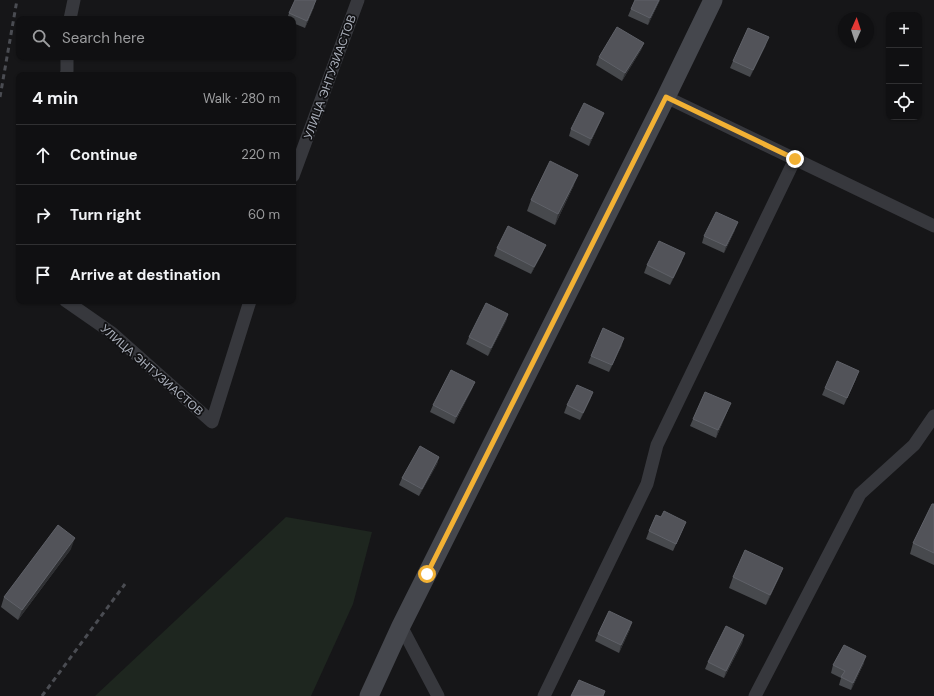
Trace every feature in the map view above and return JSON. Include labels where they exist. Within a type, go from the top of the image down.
[{"type":"street","points":[[71,16],[74,0]]},
{"type":"street","name":"УЛИЦА ЭНТУЗИАСТОВ","points":[[296,168],[358,0]]},
{"type":"street","points":[[369,696],[401,626],[666,97],[713,0]]},
{"type":"street","points":[[67,60],[67,72]]},
{"type":"street","points":[[666,97],[934,226]]},
{"type":"street","points":[[544,696],[647,484],[657,445],[795,159]]},
{"type":"street","name":"УЛИЦА ЭНТУЗИАСТОВ","points":[[70,304],[112,332],[212,422],[249,304]]},
{"type":"street","points":[[755,696],[860,494],[914,445],[934,416]]},
{"type":"street","points":[[401,626],[438,696]]},
{"type":"shaded area","points":[[286,517],[372,532],[353,604],[311,696],[95,696]]},
{"type":"building","points":[[295,0],[316,0],[307,21],[289,13]]},
{"type":"building","points":[[635,0],[659,0],[650,18],[631,9]]},
{"type":"building","points":[[617,27],[644,43],[625,73],[599,57]]},
{"type":"building","points":[[748,28],[769,37],[753,70],[733,61]]},
{"type":"building","points":[[584,103],[604,113],[591,139],[571,129]]},
{"type":"building","points":[[550,161],[578,175],[558,214],[531,200]]},
{"type":"building","points":[[716,212],[738,222],[726,246],[704,236]]},
{"type":"building","points":[[508,226],[546,245],[534,267],[497,248]]},
{"type":"building","points":[[659,241],[685,253],[673,278],[647,265]]},
{"type":"building","points":[[486,303],[508,314],[491,348],[469,337]]},
{"type":"building","points":[[603,328],[624,338],[612,365],[591,356]]},
{"type":"building","points":[[837,361],[859,371],[847,398],[825,388]]},
{"type":"building","points":[[451,370],[475,382],[456,417],[433,405]]},
{"type":"building","points":[[577,385],[593,392],[583,413],[567,405]]},
{"type":"building","points":[[705,392],[731,403],[718,430],[693,419]]},
{"type":"building","points":[[420,446],[439,457],[422,489],[402,478]]},
{"type":"building","points":[[932,504],[934,504],[934,553],[913,543]]},
{"type":"building","points":[[664,511],[686,522],[676,544],[649,531],[656,515],[661,517]]},
{"type":"building","points":[[58,525],[75,538],[22,610],[4,597]]},
{"type":"building","points":[[745,550],[783,568],[770,595],[733,577]]},
{"type":"building","points":[[609,611],[632,622],[621,645],[598,634]]},
{"type":"building","points":[[726,626],[744,635],[726,671],[708,662]]},
{"type":"building","points":[[844,645],[866,656],[853,683],[841,677],[845,671],[833,665]]},
{"type":"building","points":[[579,680],[605,691],[603,696],[571,696]]},
{"type":"railway","points":[[0,97],[17,0]]},
{"type":"railway","points":[[42,696],[125,584]]},
{"type":"route","points":[[427,574],[666,97],[795,159]]}]
